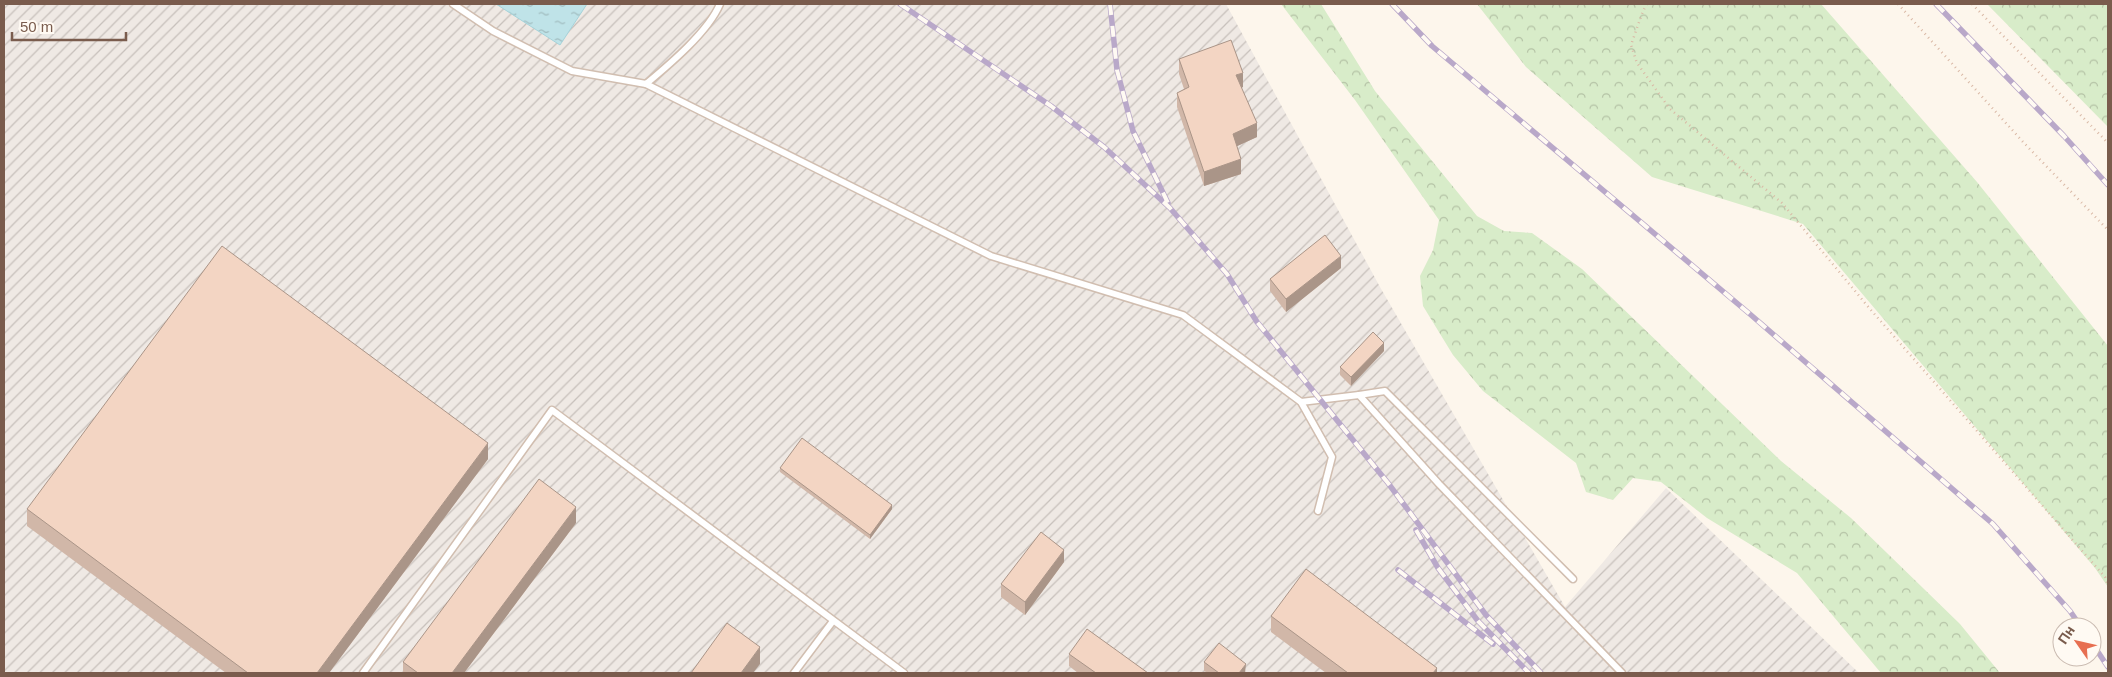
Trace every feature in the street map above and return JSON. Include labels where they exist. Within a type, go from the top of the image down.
[{"type":"lane","points":[[453,4],[493,31],[572,71],[646,84],[991,256],[1183,316],[1301,402],[1332,457],[1318,512]]},
{"type":"lane","points":[[646,84],[670,64],[714,17],[720,4]]},
{"type":"lane","points":[[1301,402],[1385,391],[1573,579]]},
{"type":"lane","points":[[1359,395],[1439,484],[1622,673]]},
{"type":"lane","points":[[363,673],[552,410],[904,673]]},
{"type":"lane","points":[[794,673],[833,621]]},
{"type":"path","points":[[1647,4],[1642,11],[1631,45],[1637,63],[1670,108],[1782,203],[1870,309],[2105,577],[2108,584]]},
{"type":"path","points":[[1898,4],[2024,144],[2108,230]]},
{"type":"path","points":[[1972,4],[2108,142]]},
{"type":"shaded area","points":[[4,4],[1226,4],[1380,287],[1565,607],[1666,488],[1859,673],[4,673]]},
{"type":"green space","points":[[1281,4],[1321,4],[1375,91],[1477,216],[1504,231],[1532,233],[1582,269],[1781,461],[1851,518],[1960,624],[2000,673],[1881,673],[1797,573],[1707,518],[1661,482],[1633,478],[1613,500],[1586,492],[1576,463],[1483,391],[1453,355],[1423,306],[1420,276],[1433,250],[1439,220],[1355,100]]},
{"type":"green space","points":[[1477,4],[1821,4],[1977,182],[2108,346],[2108,587],[2095,568],[1803,224],[1652,177],[1526,67]]},
{"type":"green space","points":[[1987,4],[2108,4],[2108,127]]},
{"type":"water","points":[[496,4],[587,4],[560,45]]},
{"type":"building","points":[[1231,40],[1243,73],[1236,75],[1257,123],[1233,134],[1241,159],[1204,172],[1177,93],[1189,87],[1179,59]]},
{"type":"building","points":[[1325,235],[1341,256],[1286,299],[1270,279]]},
{"type":"building","points":[[222,246],[488,443],[317,673],[248,673],[27,509]]},
{"type":"building","points":[[1373,332],[1384,343],[1351,377],[1340,367]]},
{"type":"building","points":[[802,438],[892,505],[870,535],[780,468]]},
{"type":"building","points":[[539,479],[576,507],[452,673],[418,673],[403,662]]},
{"type":"building","points":[[1041,532],[1064,550],[1025,602],[1001,584]]},
{"type":"building","points":[[1306,569],[1437,668],[1433,673],[1348,673],[1271,616]]},
{"type":"building","points":[[727,623],[760,647],[741,673],[691,673]]},
{"type":"building","points":[[1087,629],[1148,673],[1096,673],[1069,654]]},
{"type":"building","points":[[1219,643],[1246,664],[1239,673],[1219,673],[1204,662]]},
{"type":"railway","points":[[900,4],[1051,106],[1104,147],[1170,208],[1227,274],[1257,322],[1388,483],[1486,615],[1541,673]]},
{"type":"railway","points":[[1110,4],[1117,70],[1133,131],[1168,203]]},
{"type":"railway","points":[[1392,4],[1432,46],[1751,315],[1993,524],[2074,617]]},
{"type":"railway","points":[[1936,4],[2064,136],[2108,185]]},
{"type":"railway","points":[[1416,530],[1438,568],[1478,621],[1529,673]]},
{"type":"railway","points":[[1398,570],[1493,644]]},
{"type":"railway","points":[[2102,658],[2108,667]]}]
